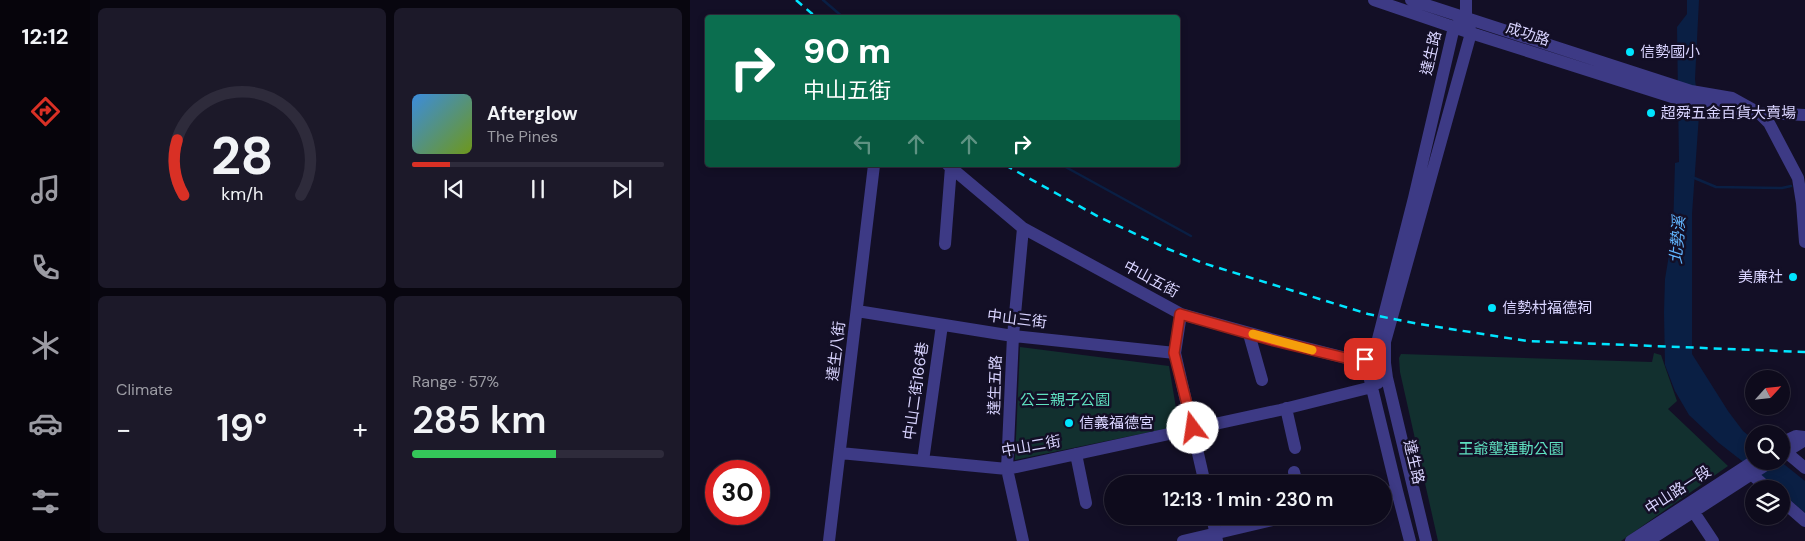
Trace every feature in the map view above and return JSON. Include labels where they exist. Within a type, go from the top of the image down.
[{"type":"street","name":"成功路","points":[[1374,0],[1471,33],[1673,91]]},
{"type":"street","name":"成功路","points":[[1411,0],[1466,17],[1673,91]]},
{"type":"street","points":[[1466,0],[1466,17],[1471,33]]},
{"type":"street","name":"達生路","points":[[1415,541],[1378,382],[1376,364],[1377,342],[1416,190],[1454,27],[1466,17]]},
{"type":"street","name":"達生路","points":[[1426,541],[1387,378],[1385,342],[1471,33]]},
{"type":"street","points":[[1673,91],[1691,91],[1709,99],[1732,98],[1758,113],[1769,123],[1798,178],[1805,242]]},
{"type":"street","points":[[1758,113],[1805,116]]},
{"type":"street","name":"達生八街","points":[[829,541],[874,167]]},
{"type":"street","points":[[945,244],[950,167]]},
{"type":"street","name":"中山五街","points":[[951,167],[1023,228],[1180,314],[1249,334],[1358,361],[1365,359]]},
{"type":"street","name":"達生五路","points":[[1023,228],[1013,336],[1007,470],[1023,541]]},
{"type":"street","name":"中山三街","points":[[856,311],[1013,336],[1174,353]]},
{"type":"street","points":[[1180,314],[1174,353],[1203,475]]},
{"type":"street","name":"中山二街166巷","points":[[922,461],[942,325]]},
{"type":"street","points":[[1249,334],[1262,380]]},
{"type":"street","name":"達生路","points":[[1365,359],[1396,491],[1410,541]]},
{"type":"street","name":"中山二街","points":[[840,454],[1007,470],[1372,387]]},
{"type":"street","points":[[1286,408],[1295,448]]},
{"type":"street","points":[[1790,446],[1805,439]]},
{"type":"street","points":[[1076,454],[1086,503]]},
{"type":"street","points":[[1790,456],[1805,468]]},
{"type":"street","name":"中山路一段","points":[[1648,541],[1691,507],[1746,470]]},
{"type":"street","points":[[1752,470],[1761,480]]},
{"type":"street","points":[[1392,492],[1396,491]]},
{"type":"street","points":[[1691,507],[1713,541]]},
{"type":"street","name":"中山路一段","points":[[1631,541],[1691,507]]},
{"type":"street","points":[[1790,508],[1805,521]]},
{"type":"street","points":[[1182,541],[1217,537],[1259,525]]},
{"type":"green space","name":"公三親子公園","points":[[1020,347],[1169,366],[1179,426],[1015,460]]},
{"type":"green space","name":"王爺壟運動公園","points":[[1654,353],[1661,355],[1677,401],[1668,409],[1728,466],[1621,541],[1438,541],[1400,372],[1399,358],[1401,354],[1652,362]]},
{"type":"water","name":"北勢溪","points":[[1687,0],[1699,0],[1695,79],[1699,115],[1692,214],[1692,354],[1728,411],[1745,433],[1745,463],[1719,443],[1689,415],[1675,391],[1665,365],[1665,279],[1673,231],[1675,163],[1679,162],[1677,27],[1687,14]]},
{"type":"water","points":[[1790,469],[1805,481],[1805,513],[1790,500],[1790,480],[1766,480],[1754,470]]},
{"type":"waterway","points":[[823,0],[840,15]]},
{"type":"waterway","points":[[1066,167],[1191,236]]},
{"type":"waterway","points":[[1692,177],[1716,187],[1782,188],[1791,186]]},
{"type":"railway","points":[[796,0],[814,15]]},
{"type":"railway","points":[[1009,167],[1099,217],[1168,249],[1203,263],[1368,314],[1527,341],[1805,352]]},
{"type":"slow traffic","points":[[1253,334],[1312,350]]},
{"type":"place","name":"信勢國小","points":[[1630,52]]},
{"type":"place","name":"超舜五金百貨大賣場","points":[[1651,113]]},
{"type":"place","name":"美廉社","points":[[1793,277]]},
{"type":"place","name":"信勢村福德祠","points":[[1492,308]]},
{"type":"place","name":"信義福德宮","points":[[1069,423]]},
{"type":"route","points":[[1193,428],[1174,353],[1180,314],[1271,340],[1358,361],[1365,359]]}]
